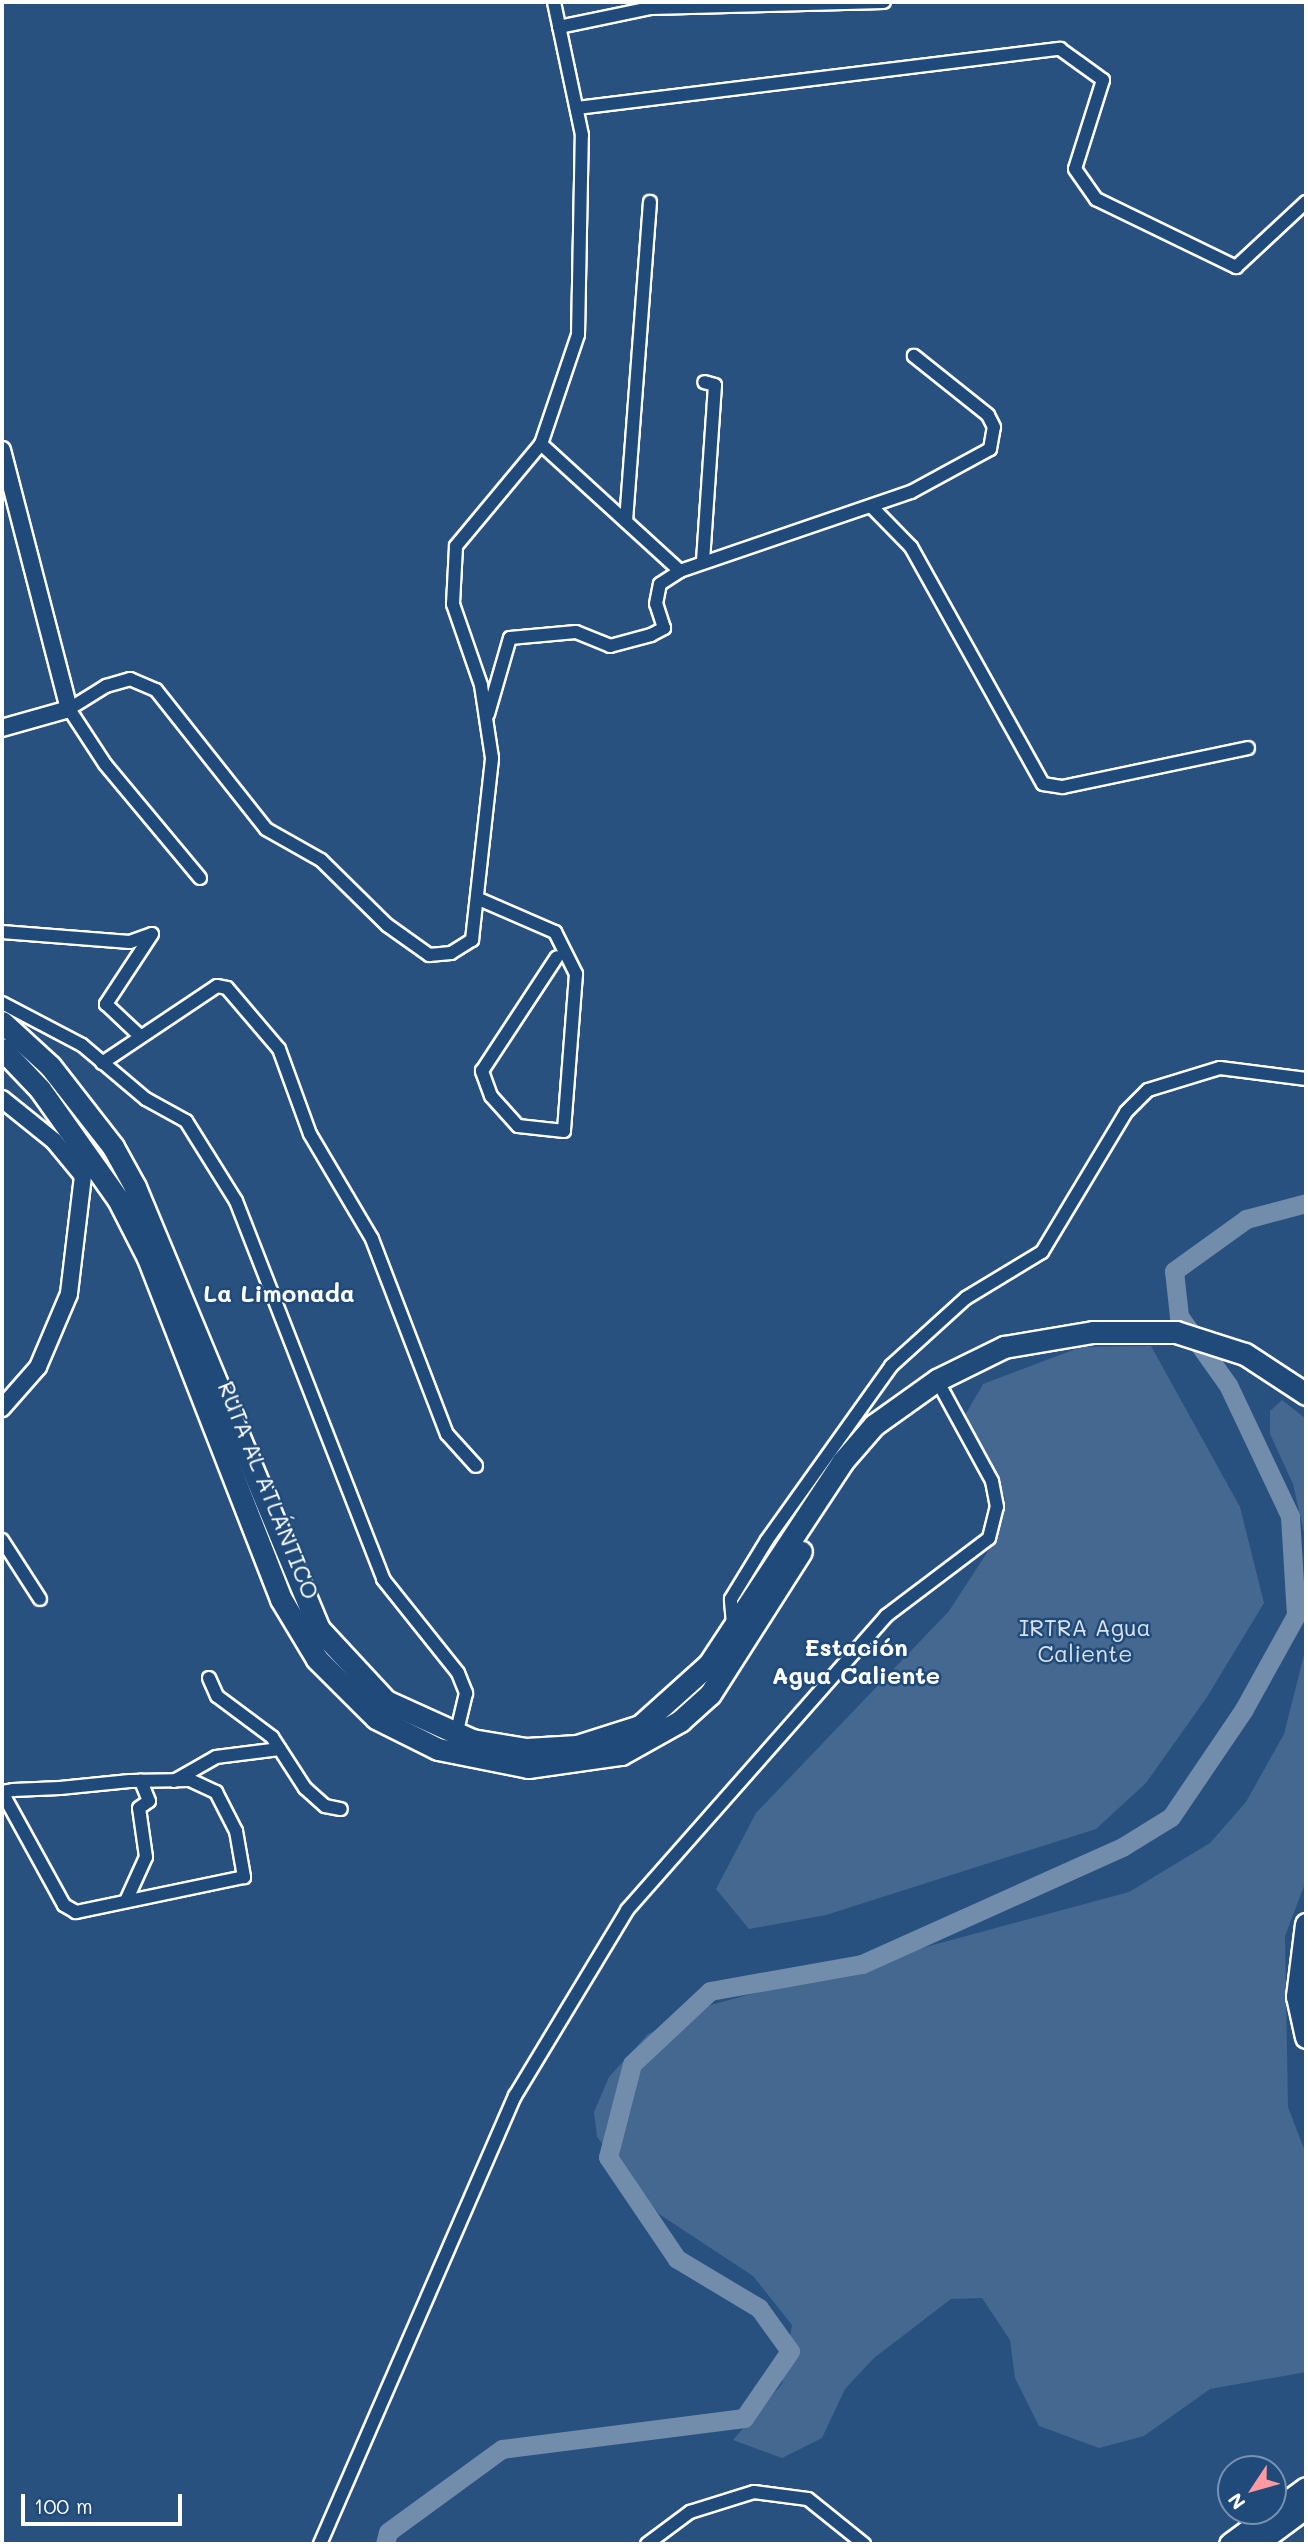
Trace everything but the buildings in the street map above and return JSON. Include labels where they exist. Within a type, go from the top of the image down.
[{"type":"highway","name":"RUTA AL ATLÁNTICO","points":[[2,1022],[50,1066],[113,1147],[135,1187],[319,1629],[386,1701],[456,1735],[526,1749],[606,1740],[640,1726],[680,1696],[734,1629],[842,1462],[874,1425],[1004,1346],[1132,1329],[1215,1341],[1306,1394]]},
{"type":"highway","name":"RUTA AL ATLÁNTICO","points":[[2,1049],[89,1156],[142,1247],[281,1599],[317,1659],[376,1718],[438,1749],[528,1767],[578,1764],[621,1754],[680,1721],[733,1664],[847,1473],[878,1436],[940,1383]]},
{"type":"highway","points":[[1306,1924],[1297,1996],[1306,2037]]},
{"type":"highway","points":[[1230,2544],[1306,2488]]},
{"type":"highway","points":[[1256,2544],[1306,2507]]},
{"type":"street","points":[[2,728],[69,709],[106,686],[145,682],[266,830],[321,860],[387,925],[429,955],[451,953],[472,940],[481,900],[492,758],[486,722],[453,604],[456,545],[541,444],[578,335],[582,135],[554,2]]},
{"type":"street","points":[[559,27],[651,8],[884,2]]},
{"type":"street","points":[[577,108],[1060,50],[1103,80],[1075,169],[1096,199],[1236,267],[1306,202]]},
{"type":"street","points":[[626,521],[650,202]]},
{"type":"street","points":[[486,722],[510,638],[576,632],[610,646],[651,635],[663,628],[656,604],[660,584],[680,571],[911,492],[990,449],[994,440],[988,415],[914,356]]},
{"type":"street","points":[[703,561],[715,385],[705,382]]},
{"type":"street","points":[[541,444],[680,571]]},
{"type":"street","points":[[2,450],[69,709],[105,764],[200,878]]},
{"type":"street","points":[[871,506],[911,547],[1043,784],[1063,787],[1248,748]]},
{"type":"street","points":[[481,900],[555,932],[576,974],[564,1131],[519,1126],[491,1096],[482,1071],[556,957]]},
{"type":"street","points":[[2,932],[130,942],[152,934],[106,1004],[139,1035]]},
{"type":"street","points":[[103,1063],[139,1035],[217,986],[227,988],[279,1049],[310,1134],[372,1239],[447,1434],[476,1466]]},
{"type":"street","points":[[2,1003],[103,1063],[186,1121],[236,1201],[383,1579],[458,1674],[467,1693],[456,1735]]},
{"type":"street","points":[[734,1629],[732,1599],[760,1552],[891,1366],[966,1298],[1042,1252],[1140,1097],[1220,1068],[1306,1079]]},
{"type":"street","points":[[2,1100],[54,1141],[83,1176],[69,1294],[38,1367],[2,1408]]},
{"type":"street","points":[[320,2544],[514,2096],[627,1910],[886,1616],[989,1538],[997,1507],[992,1481],[940,1383]]},
{"type":"street","points":[[2,1540],[40,1599]]},
{"type":"street","points":[[209,1678],[217,1696],[248,1714],[279,1749],[305,1787],[325,1806],[341,1809]]},
{"type":"street","points":[[174,1781],[216,1757],[279,1749]]},
{"type":"street","points":[[126,1901],[146,1857],[139,1808],[149,1801],[141,1781]]},
{"type":"street","points":[[141,1781],[174,1781],[216,1792],[236,1831],[244,1877],[76,1912],[64,1905],[2,1792],[141,1781]]},
{"type":"street","points":[[647,2544],[690,2512],[754,2492],[808,2499],[864,2544]]},
{"type":"green space","name":"IRTRA Agua Caliente","points":[[1151,1346],[1240,1507],[1264,1603],[1207,1697],[1146,1783],[1096,1829],[826,1915],[749,1929],[716,1889],[756,1813],[949,1611],[996,1539],[1005,1498],[964,1417],[983,1384],[1081,1347]]},
{"type":"green space","points":[[1282,1400],[1306,1419],[1306,1542],[1293,1484],[1270,1434],[1270,1411]]},
{"type":"green space","points":[[1306,1647],[1306,1881],[1285,1936],[1288,2107],[1306,2154],[1306,2372],[1210,2389],[1144,2436],[1099,2448],[1039,2426],[1015,2378],[1010,2340],[982,2298],[951,2299],[874,2358],[845,2389],[822,2438],[782,2458],[733,2440],[782,2384],[792,2325],[753,2276],[659,2214],[597,2137],[594,2112],[609,2077],[648,2034],[707,2006],[1129,1892],[1210,1843],[1246,1802],[1284,1734]]},
{"type":"waterway","points":[[385,2544],[388,2532],[502,2449],[744,2418],[790,2351],[759,2308],[677,2259],[608,2157],[632,2064],[710,1991],[862,1964],[1124,1846],[1171,1817],[1244,1709],[1296,1615],[1290,1516],[1228,1385],[1179,1316],[1174,1271],[1246,1219],[1306,1203]]},
{"type":"district","name":"La Limonada","points":[[279,1293]]},
{"type":"district","name":"Estación Agua Caliente","points":[[856,1661]]}]
